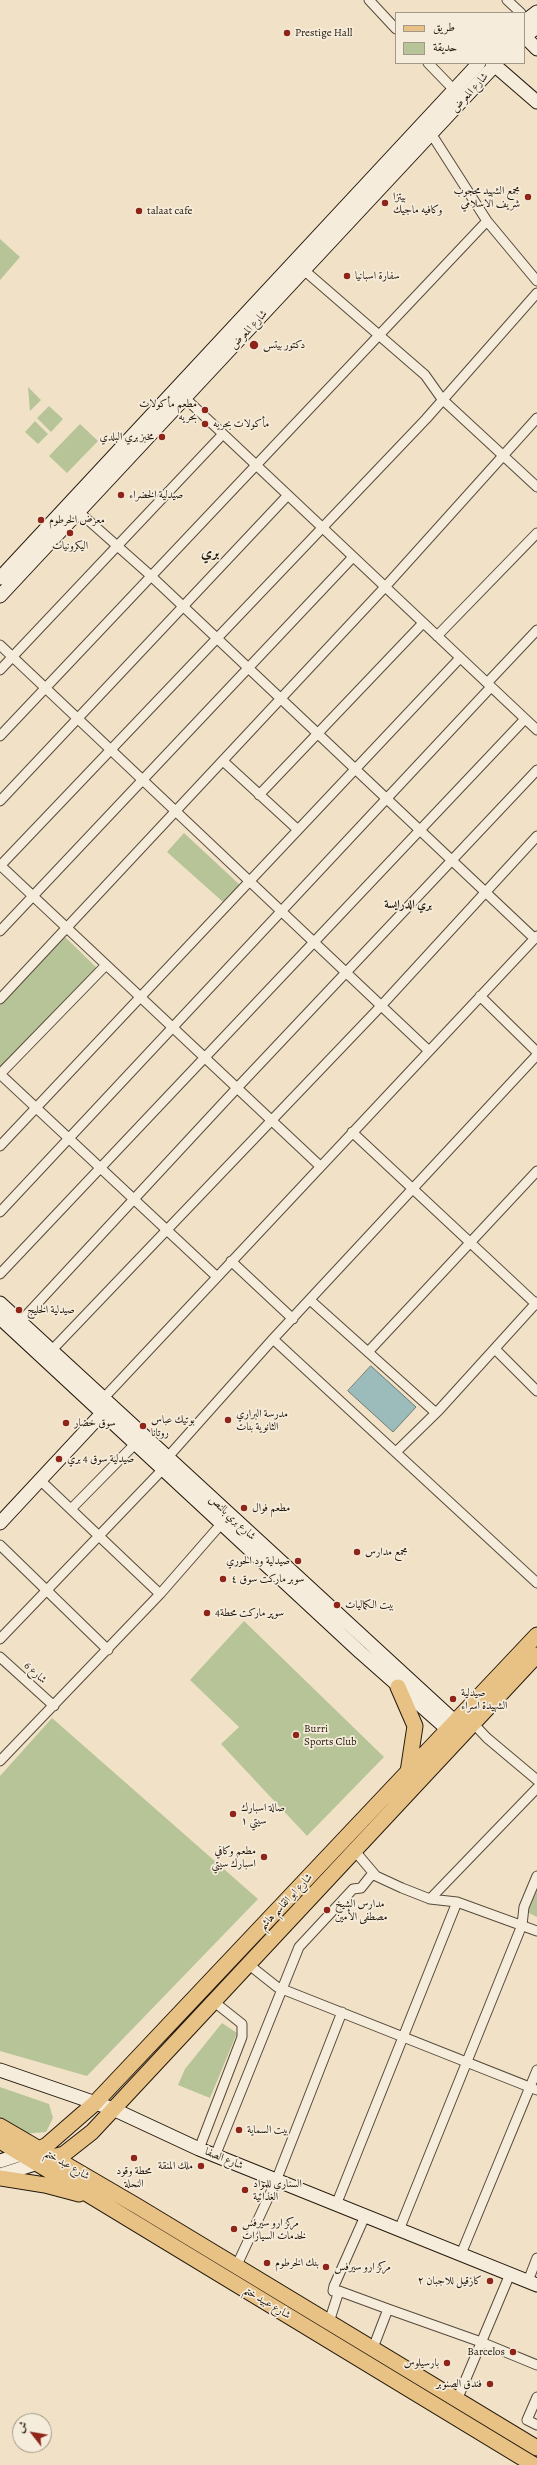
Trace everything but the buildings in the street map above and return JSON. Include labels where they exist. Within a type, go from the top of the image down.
[{"type":"main road","points":[[525,32],[528,18]]},
{"type":"main road","points":[[525,37],[537,49]]},
{"type":"main road","name":"شارع المعرض","points":[[0,596],[196,367],[478,64]]},
{"type":"main road","points":[[495,64],[537,102]]},
{"type":"main road","name":"شارع المعرض","points":[[0,578],[79,505],[185,398],[464,101],[495,64]]},
{"type":"main road","points":[[196,367],[206,376]]},
{"type":"main road","name":"شارع بري بالنص","points":[[0,1304],[51,1350],[136,1443],[165,1463],[222,1523],[398,1687],[461,1727]]},
{"type":"main road","name":"شارع بري بالنص","points":[[0,1318],[103,1406],[461,1727]]},
{"type":"main road","points":[[0,1523],[40,1480],[103,1406]]},
{"type":"main road","name":"شارع ابو القاسم هاشم","points":[[53,2157],[76,2146],[113,2110],[354,1850],[461,1727],[537,1635]]},
{"type":"main road","name":"شارع ابو القاسم هاشم","points":[[39,2156],[47,2145],[94,2104],[407,1772],[461,1727],[537,1656]]},
{"type":"main road","points":[[398,1687],[415,1726],[407,1772]]},
{"type":"main road","name":"شارع الصفا","points":[[0,2070],[113,2110],[215,2156],[532,2283]]},
{"type":"main road","name":"شارع عبد ختم","points":[[0,2126],[39,2156],[53,2157],[133,2204]]},
{"type":"main road","name":"شارع عبيد ختم","points":[[0,2141],[24,2154],[39,2156],[93,2198],[534,2465]]},
{"type":"main road","points":[[0,2160],[24,2154]]},
{"type":"main road","points":[[0,2175],[39,2156]]},
{"type":"main road","points":[[0,2178],[45,2184],[93,2198]]},
{"type":"main road","name":"شارع عبيد ختم","points":[[133,2204],[537,2448]]},
{"type":"street","points":[[370,0],[395,28]]},
{"type":"street","points":[[507,0],[521,12]]},
{"type":"street","points":[[429,64],[464,101]]},
{"type":"street","points":[[432,135],[487,221],[537,281]]},
{"type":"street","points":[[0,736],[150,575],[487,221]]},
{"type":"street","points":[[305,271],[377,336],[425,375],[442,399],[537,487]]},
{"type":"street","points":[[320,1166],[0,865],[110,748],[217,639],[442,399],[537,293]]},
{"type":"street","points":[[185,398],[537,730]]},
{"type":"street","points":[[0,999],[68,928],[385,587],[537,418]]},
{"type":"street","points":[[0,670],[223,434]]},
{"type":"street","points":[[0,801],[288,496]]},
{"type":"street","points":[[79,505],[117,547],[150,575],[319,733],[387,800],[420,828],[486,892],[536,937],[216,1276],[103,1406]]},
{"type":"street","points":[[437,636],[537,533]]},
{"type":"street","points":[[0,931],[353,557]]},
{"type":"street","points":[[259,795],[423,623]]},
{"type":"street","points":[[0,1212],[387,800],[537,630]]},
{"type":"street","points":[[0,645],[429,1051]]},
{"type":"street","points":[[0,1146],[141,998],[297,829],[460,658]]},
{"type":"street","points":[[0,1274],[420,828],[525,719]]},
{"type":"street","points":[[224,761],[297,829]]},
{"type":"street","points":[[20,1322],[237,1088],[537,770]]},
{"type":"street","points":[[51,1350],[381,1006],[537,836]]},
{"type":"street","points":[[106,964],[0,1074],[216,1276]]},
{"type":"street","points":[[480,996],[537,1052]]},
{"type":"street","points":[[0,1638],[165,1463],[273,1339],[537,1056]]},
{"type":"street","points":[[352,1132],[470,1244],[537,1304],[436,1413],[396,1452]]},
{"type":"street","points":[[368,1352],[537,1171]]},
{"type":"street","points":[[231,1261],[292,1319]]},
{"type":"street","points":[[310,1300],[436,1413]]},
{"type":"street","points":[[273,1339],[537,1583]]},
{"type":"street","points":[[496,1350],[537,1391]]},
{"type":"street","points":[[71,1509],[136,1443]]},
{"type":"street","points":[[40,1480],[160,1594]]},
{"type":"street","points":[[0,1761],[108,1650],[160,1594],[222,1523]]},
{"type":"street","points":[[0,1545],[108,1650]]},
{"type":"street","name":"شارع 6","points":[[0,1657],[54,1706]]},
{"type":"street","points":[[461,1727],[487,1738],[537,1780]]},
{"type":"street","points":[[430,1899],[537,1788]]},
{"type":"street","points":[[354,1850],[379,1878],[430,1899],[457,1902],[537,1931]]},
{"type":"street","points":[[215,2156],[299,1947],[353,1889],[361,1888],[373,1872]]},
{"type":"street","points":[[399,2230],[522,1925],[524,1907],[537,1876]]},
{"type":"street","points":[[336,2205],[457,1902]]},
{"type":"street","points":[[248,1964],[273,1985],[282,1989],[534,2089]]},
{"type":"street","points":[[199,2149],[242,2037],[242,2024],[213,2001]]},
{"type":"street","points":[[236,2267],[276,2181],[342,2012]]},
{"type":"street","points":[[461,2254],[534,2089],[537,2070]]},
{"type":"street","points":[[365,2216],[333,2291],[339,2290],[481,2342],[537,2365]]},
{"type":"street","points":[[532,2283],[537,2258]]},
{"type":"street","points":[[457,2400],[510,2274]]},
{"type":"street","points":[[329,2322],[339,2290]]},
{"type":"street","points":[[373,2348],[388,2309]]},
{"type":"street","points":[[537,2397],[527,2420],[537,2425]]},
{"type":"green space","points":[[0,239],[20,257],[0,280]]},
{"type":"green space","points":[[28,387],[41,400],[30,411]]},
{"type":"green space","points":[[49,406],[63,419],[51,432],[37,418]]},
{"type":"green space","points":[[35,421],[48,434],[38,444],[25,432]]},
{"type":"green space","points":[[80,424],[98,441],[67,473],[49,456]]},
{"type":"green space","points":[[184,833],[240,885],[223,902],[167,852]]},
{"type":"green space","points":[[65,937],[98,969],[0,1070],[0,1005]]},
{"type":"green space","name":"Burri Sports Club","points":[[244,1621],[384,1757],[307,1836],[221,1744],[239,1727],[190,1680]]},
{"type":"green space","points":[[52,1718],[258,1899],[87,2076],[0,2051],[0,1776]]},
{"type":"green space","points":[[537,1890],[537,1917],[527,1912]]},
{"type":"green space","points":[[222,2023],[237,2033],[210,2098],[178,2085],[185,2069]]},
{"type":"green space","points":[[0,2087],[49,2104],[53,2118],[46,2132],[22,2134],[0,2123]]},
{"type":"water","points":[[371,1366],[416,1407],[393,1432],[348,1391]]},
{"type":"place","name":"Prestige Hall","points":[[287,33]]},
{"type":"place","name":"مجمع الشهيد محجوب شريف الاسلامي","points":[[528,197]]},
{"type":"place","name":"بيتزا وكافيه ماجيك","points":[[385,203]]},
{"type":"place","name":"talaat cafe","points":[[139,211]]},
{"type":"place","name":"سفارة اسبانيا","points":[[347,276]]},
{"type":"place","name":"دكتور بيتس","points":[[254,345]]},
{"type":"place","name":"مطعم مأكولات بحريه","points":[[205,410]]},
{"type":"place","name":"مأكولات بحريه","points":[[205,424]]},
{"type":"place","name":"مخبز بري البلدي","points":[[162,437]]},
{"type":"place","name":"صيدلية الخضراء","points":[[121,495]]},
{"type":"place","name":"معرض الخرطوم","points":[[41,520]]},
{"type":"place","name":"اليكرونيات","points":[[70,533]]},
{"type":"place","name":"صيدلية الخليج","points":[[19,1310]]},
{"type":"place","name":"مدرسة البراري الثانوية بنات","points":[[228,1420]]},
{"type":"place","name":"سوق خضار","points":[[66,1423]]},
{"type":"place","name":"بوتيك عباس روتانا","points":[[143,1426]]},
{"type":"place","name":"صيدلية سوق 4 بري","points":[[59,1459]]},
{"type":"place","name":"مطعم فوال","points":[[244,1508]]},
{"type":"place","name":"مجمع مدارس","points":[[357,1552]]},
{"type":"place","name":"صيدلية ود الحوري","points":[[298,1561]]},
{"type":"place","name":"سوبر ماركت سوق ٤","points":[[223,1579]]},
{"type":"place","name":"بيت الكماليات","points":[[337,1605]]},
{"type":"place","name":"سوپر مارکت محطة4","points":[[207,1613]]},
{"type":"place","name":"صيدلية الشهيدة اسراء","points":[[453,1699]]},
{"type":"place","name":"Burri Sports Club","points":[[296,1735]]},
{"type":"place","name":"صالة اسبارك سيتي ١","points":[[233,1814]]},
{"type":"place","name":"مطعم وكافي اسبارك سيتي","points":[[264,1857]]},
{"type":"place","name":"مدارس الشيخ مصطفى الأمين","points":[[327,1910]]},
{"type":"place","name":"بيت السماية","points":[[239,2130]]},
{"type":"place","name":"محطة وقود النحلة","points":[[134,2158]]},
{"type":"place","name":"ملك المنقة","points":[[201,2166]]},
{"type":"place","name":"السناري للمواد الغذائية","points":[[245,2190]]},
{"type":"place","name":"مركز ارو سيرفس لخدمات السيارات","points":[[234,2229]]},
{"type":"place","name":"بنك الخرطوم","points":[[267,2263]]},
{"type":"place","name":"مركز ارو سيرفس","points":[[326,2267]]},
{"type":"place","name":"كازقيل للاجبان ٢","points":[[490,2281]]},
{"type":"place","name":"Barcelos","points":[[513,2352]]},
{"type":"place","name":"بارسيلوس","points":[[447,2363]]},
{"type":"place","name":"فندق الصنوبر","points":[[490,2384]]},
{"type":"district","name":"بري","points":[[210,553]]},
{"type":"district","name":"بري الدرايسة","points":[[408,905]]}]
